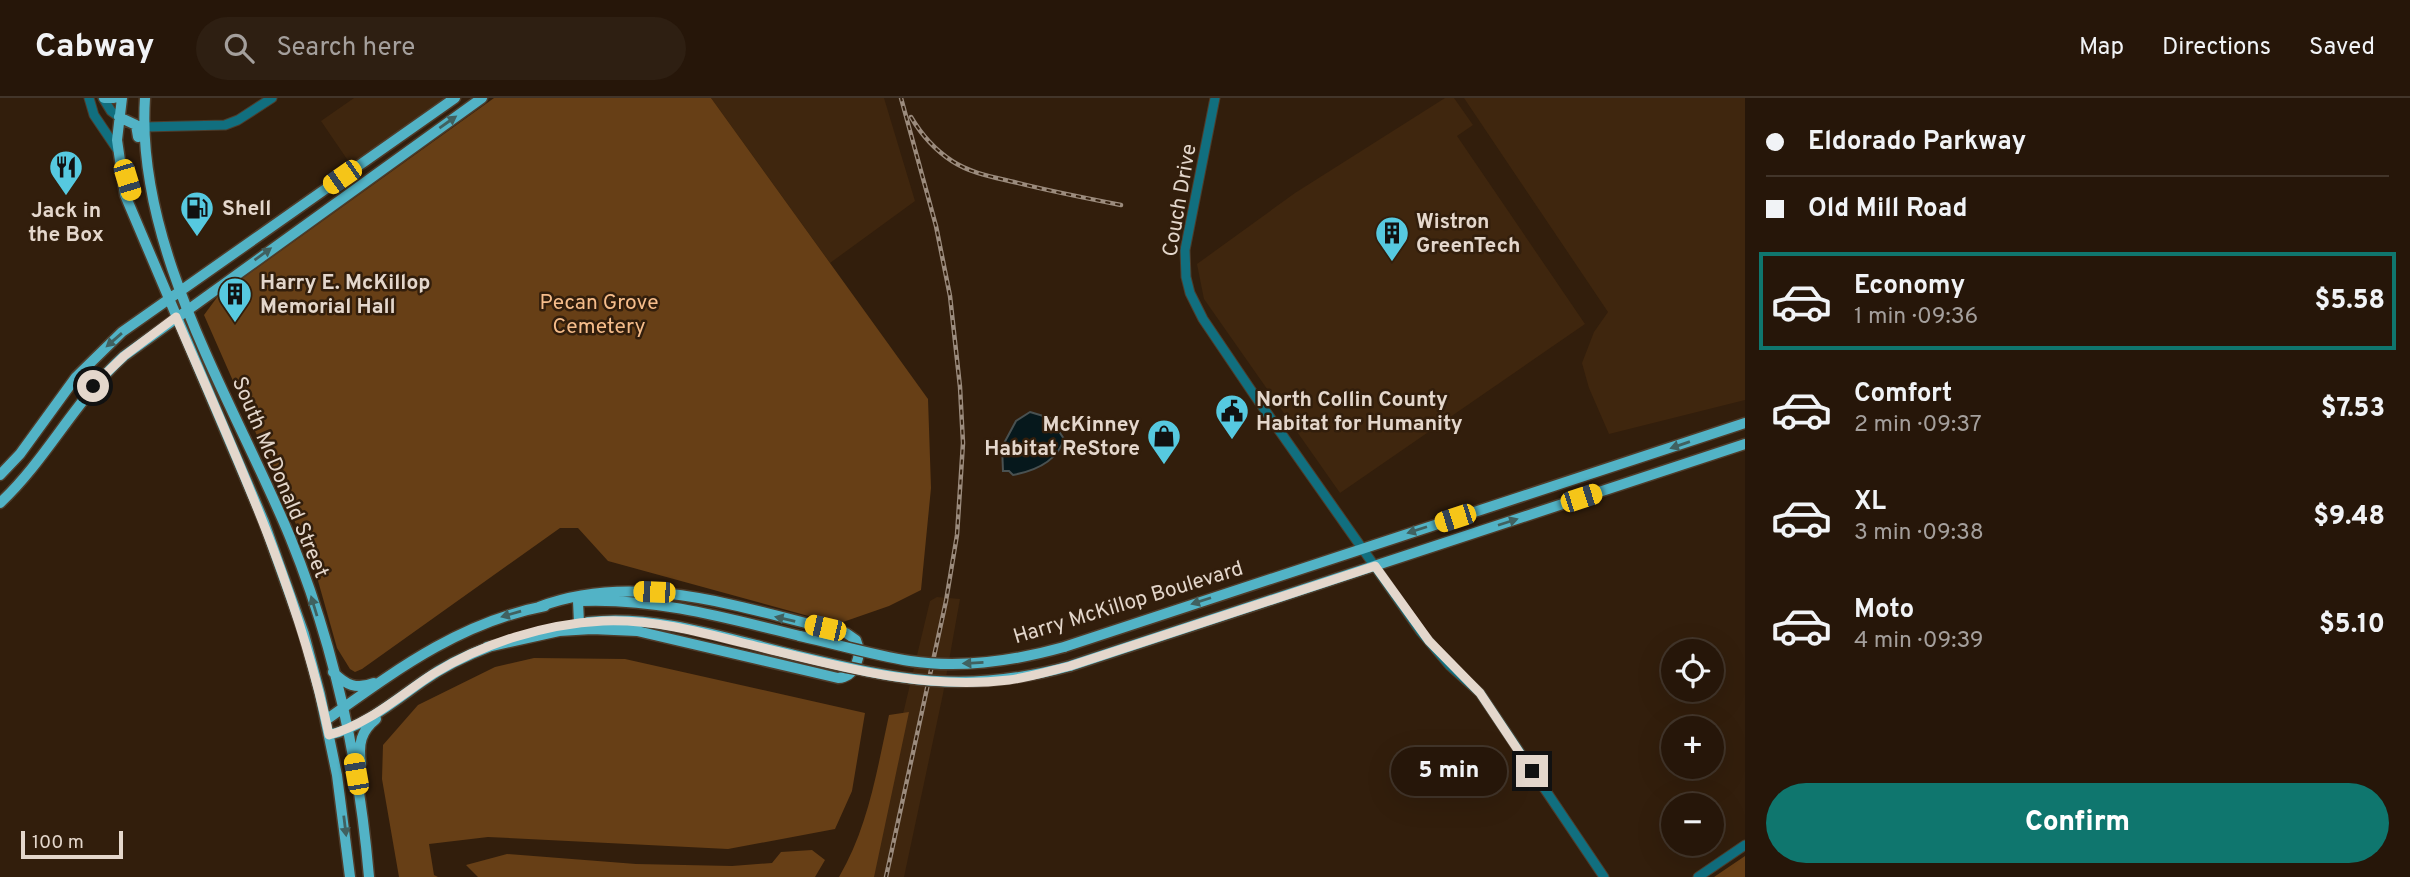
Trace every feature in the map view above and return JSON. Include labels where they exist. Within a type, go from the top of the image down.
[{"type":"main road","points":[[104,98],[114,98]]},
{"type":"main road","name":"South McDonald Street","points":[[122,98],[118,117],[117,149],[129,206],[264,522],[304,634],[329,735],[342,808],[350,877]]},
{"type":"main road","name":"South McDonald Street","points":[[145,98],[144,127],[151,190],[164,242],[212,367],[299,560],[333,672],[348,730],[366,839],[369,877]]},
{"type":"main road","points":[[0,475],[61,395],[122,332],[455,98]]},
{"type":"main road","points":[[0,503],[29,473],[85,397],[112,367],[188,308],[482,98]]},
{"type":"main road","points":[[118,117],[138,127],[141,165],[151,190]]},
{"type":"main road","points":[[405,132],[415,145]]},
{"type":"main road","points":[[364,161],[374,174]]},
{"type":"main road","points":[[120,171],[127,180],[138,211],[146,212],[153,204]]},
{"type":"main road","points":[[201,375],[212,367]]},
{"type":"main road","points":[[220,420],[234,413]]},
{"type":"main road","name":"Harry McKillop Boulevard","points":[[326,720],[423,653],[470,628],[539,607],[578,601],[622,600],[665,604],[911,661],[953,664],[1018,658],[1064,647],[1745,423]]},
{"type":"main road","points":[[40,426],[56,437]]},
{"type":"main road","name":"Harry McKillop Boulevard","points":[[329,735],[366,721],[444,668],[487,647],[536,631],[579,623],[624,621],[669,625],[881,676],[939,682],[1009,680],[1070,666],[1745,444]]},
{"type":"main road","points":[[1626,463],[1632,481]]},
{"type":"main road","points":[[487,647],[559,631],[637,631],[838,678],[847,677],[855,669],[859,650],[856,640],[846,633],[671,593],[595,593],[560,599],[539,607]]},
{"type":"main road","points":[[578,601],[579,623]]},
{"type":"main road","points":[[333,672],[346,683],[357,687],[383,680]]},
{"type":"main road","points":[[366,839],[368,815],[360,741],[370,724],[406,693]]},
{"type":"street","points":[[89,98],[94,114],[117,149]]},
{"type":"street","points":[[104,98],[118,117]]},
{"type":"street","points":[[144,127],[225,125],[239,120],[272,98]]},
{"type":"street","name":"Couch Drive","points":[[1216,98],[1185,250],[1187,284],[1196,307],[1429,641],[1450,666],[1475,687],[1493,712],[1604,877]]},
{"type":"street","points":[[1698,877],[1745,845]]},
{"type":"shaded area","points":[[354,98],[445,98],[351,165],[321,121]]},
{"type":"shaded area","points":[[711,98],[884,98],[915,201],[830,263]]},
{"type":"shaded area","points":[[1445,98],[1454,98],[1473,125],[1457,136],[1585,324],[1340,493],[1204,299],[1197,264],[1295,193]]},
{"type":"shaded area","points":[[1464,98],[1745,98],[1745,400],[1609,434],[1589,388],[1582,363],[1594,332],[1608,312]]},
{"type":"shaded area","points":[[1030,412],[1050,418],[1051,425],[1056,427],[1064,439],[1056,454],[1044,464],[1013,475],[1009,471],[1003,471],[1002,447],[1016,421]]},
{"type":"shaded area","points":[[937,597],[960,599],[904,877],[864,877],[930,601]]},
{"type":"green space","name":"Pecan Grove Cemetery","points":[[494,98],[711,98],[928,399],[931,488],[921,590],[889,606],[843,622],[823,620],[608,561],[578,528],[560,528],[362,669],[355,672],[350,669],[337,648],[313,563],[204,315],[218,296]]},
{"type":"green space","points":[[534,658],[625,659],[865,713],[852,791],[835,829],[728,849],[488,837],[429,844],[434,875],[438,877],[399,877],[382,779],[383,745],[418,705],[495,667]]},
{"type":"green space","points":[[909,712],[874,877],[839,877],[864,819],[889,715]]},
{"type":"green space","points":[[812,850],[825,860],[815,877],[478,877],[466,865],[507,854],[636,864],[732,866],[772,863],[781,852]]},
{"type":"green space","points":[[1745,856],[1745,877],[1714,877]]},
{"type":"railway","points":[[886,877],[946,601],[957,535],[963,443],[950,296],[936,226],[901,98]]},
{"type":"railway","points":[[911,117],[934,147],[966,169],[1121,205]]},
{"type":"place","name":"Jack in the Box","points":[[66,197]]},
{"type":"place","name":"Shell","points":[[197,238]]},
{"type":"place","name":"Wistron GreenTech","points":[[1392,263]]},
{"type":"place","name":"Harry E. McKillop Memorial Hall","points":[[235,324]]},
{"type":"place","name":"North Collin County Habitat for Humanity","points":[[1232,441]]},
{"type":"place","name":"McKinney Habitat ReStore","points":[[1164,466]]},
{"type":"route","points":[[93,386],[124,356],[176,317],[273,544],[304,634],[329,735],[366,721],[434,674],[469,654],[520,635],[564,625],[607,621],[669,625],[881,676],[959,683],[995,681],[1038,675],[1070,666],[1375,566],[1429,641],[1450,666],[1480,693],[1532,771]]}]
